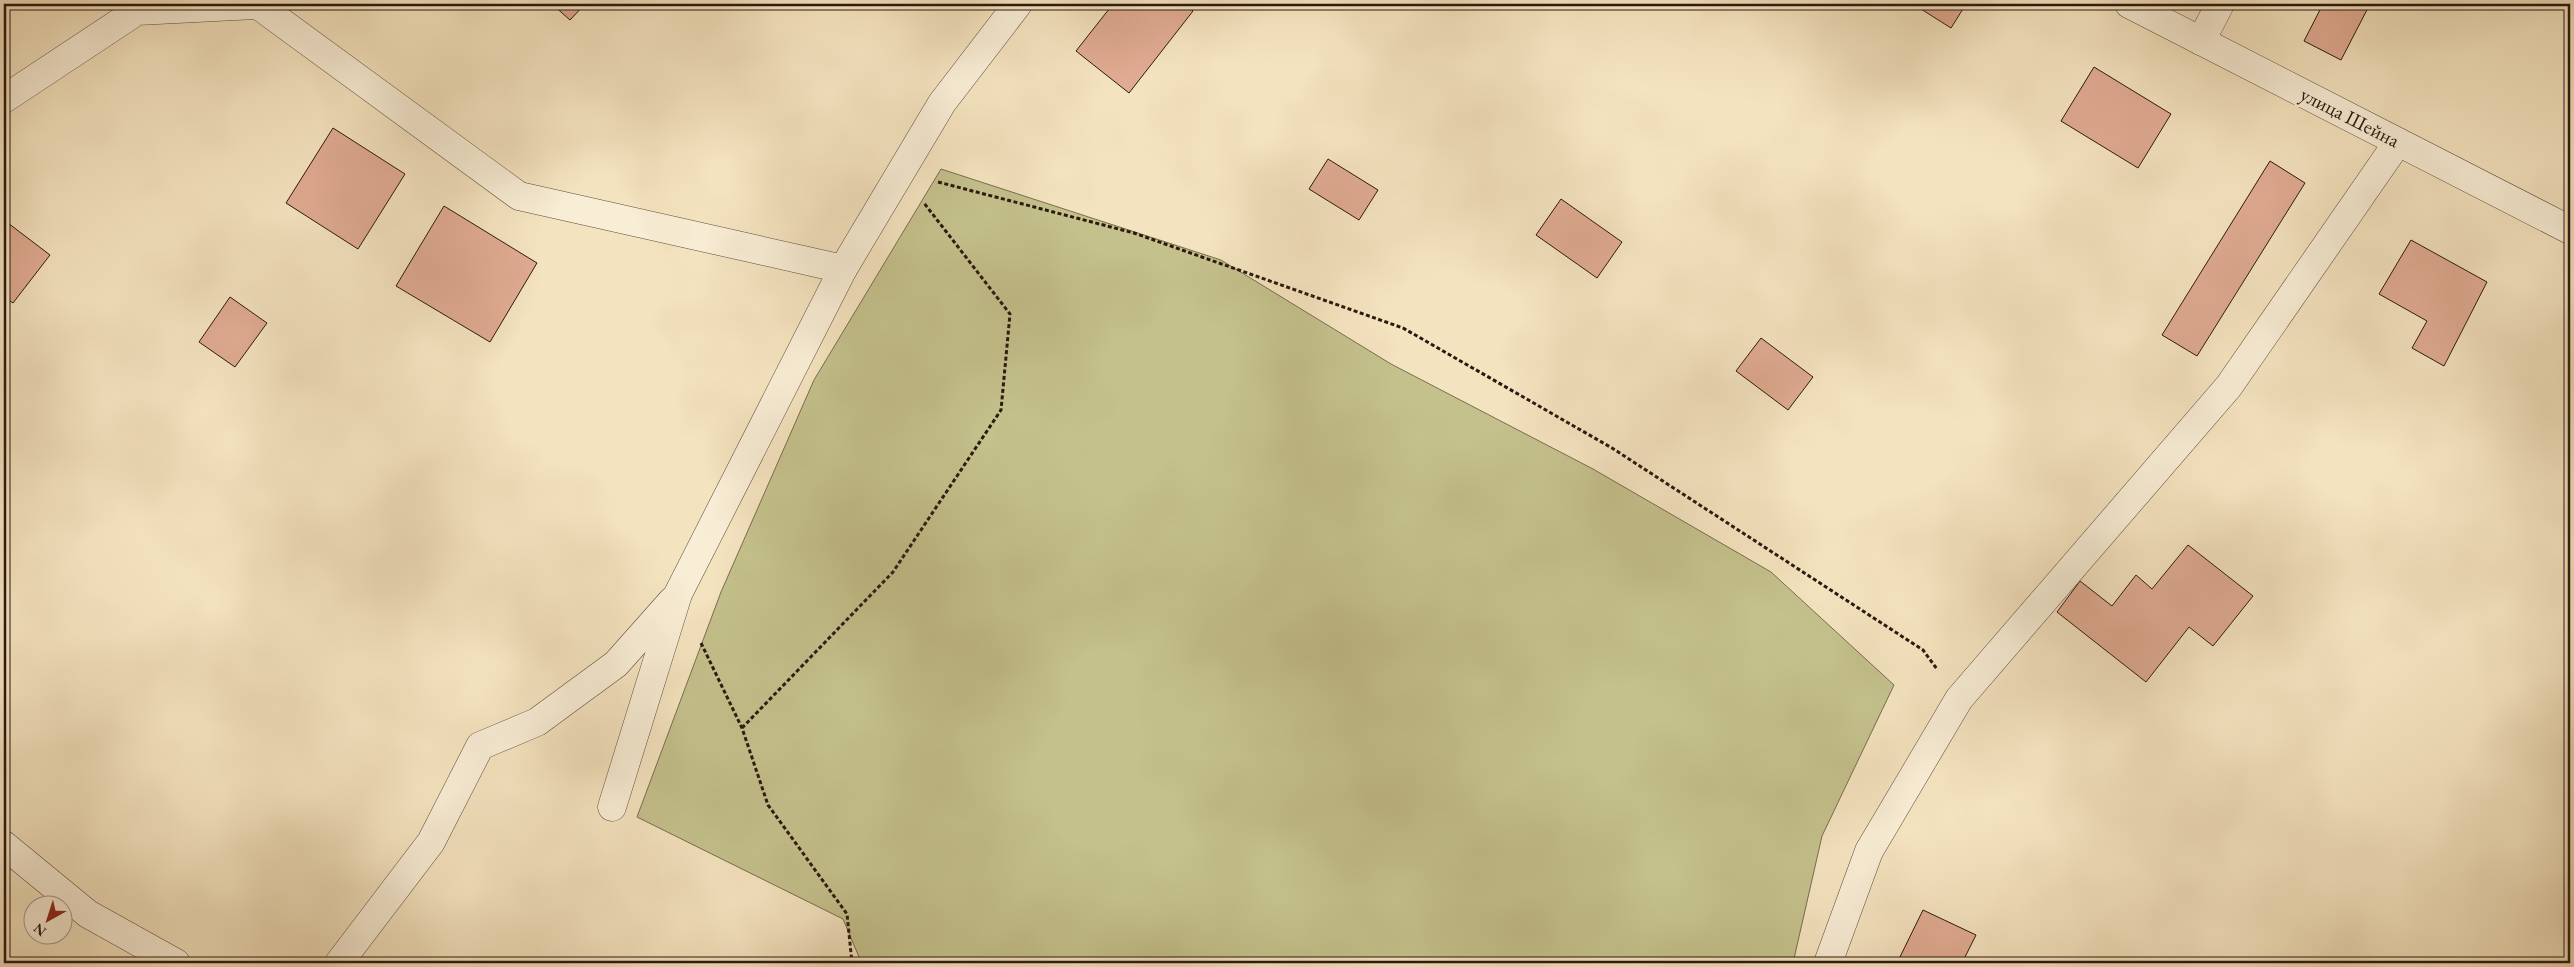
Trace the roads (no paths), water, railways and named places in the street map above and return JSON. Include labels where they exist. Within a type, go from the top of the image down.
[{"type":"street","points":[[612,807],[678,594],[843,269],[942,103],[1018,4]]},
{"type":"street","name":"улица Шейна","points":[[2129,4],[2570,230]]},
{"type":"street","points":[[2201,40],[2220,4]]},
{"type":"street","points":[[4,99],[137,11],[258,5],[519,196],[843,269]]},
{"type":"street","points":[[1828,963],[1869,851],[1959,699],[2229,386],[2398,142]]},
{"type":"street","points":[[339,963],[431,842],[480,746],[537,722],[616,664],[678,594]]},
{"type":"street","points":[[4,845],[88,914],[176,963]]}]
